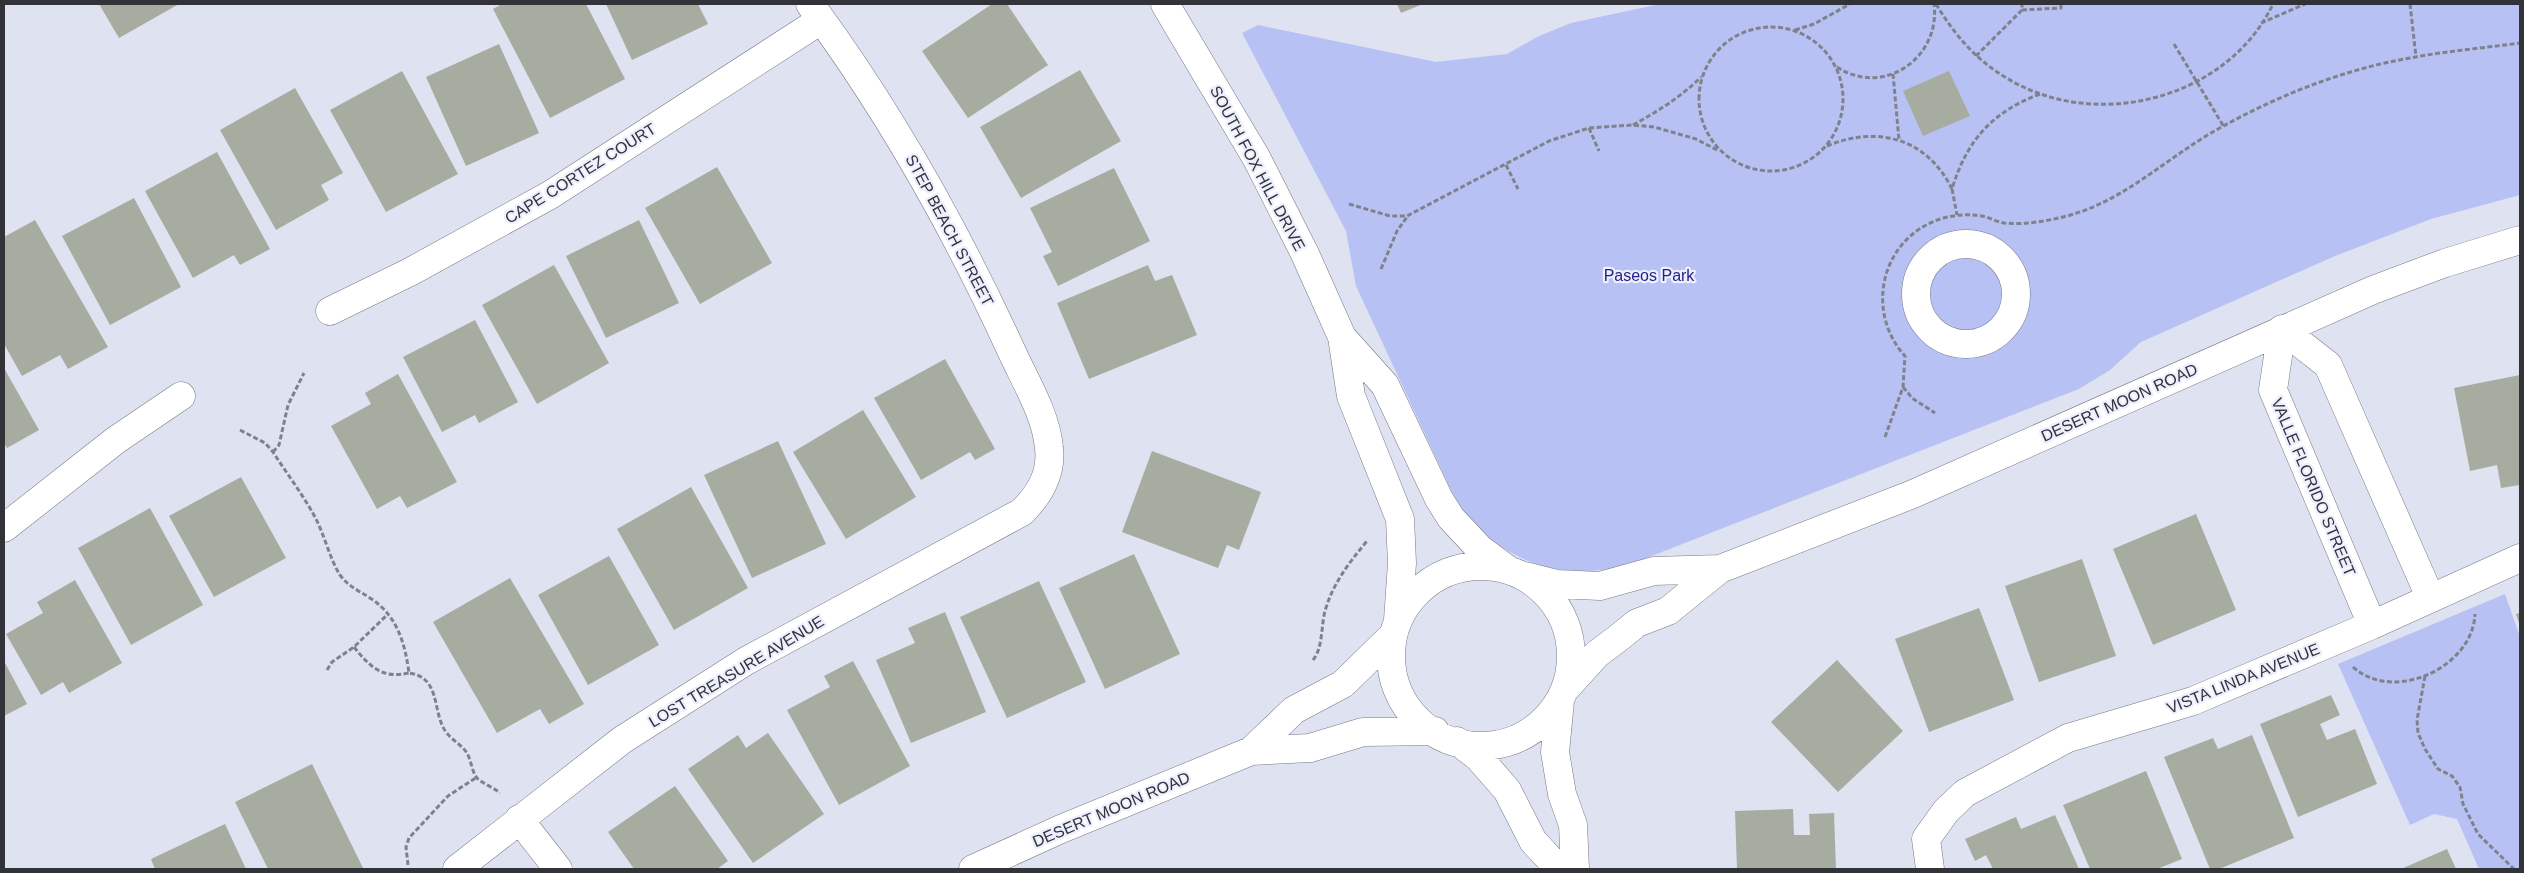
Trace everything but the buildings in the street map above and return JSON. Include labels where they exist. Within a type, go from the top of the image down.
[{"type":"street","name":"SOUTH FOX HILL DRIVE","points":[[1165,4],[1257,159],[1305,254],[1342,337],[1351,396],[1400,519],[1402,562],[1395,628]]},
{"type":"street","name":"CAPE CORTEZ COURT","points":[[330,311],[410,272],[550,195],[816,12]]},
{"type":"street","name":"STEP BEACH STREET","points":[[816,12],[866,83],[906,147],[982,286],[1045,424],[1050,449],[1048,474]]},
{"type":"street","name":"DESERT MOON ROAD","points":[[1563,694],[1592,660],[1637,623],[1668,611],[1720,569],[1913,494],[2373,290],[2446,263],[2520,240]]},
{"type":"street","points":[[2282,329],[2328,365],[2430,597]]},
{"type":"street","name":"VALLE FLORIDO STREET","points":[[2282,329],[2273,390],[2372,625]]},
{"type":"street","name":"SOUTH FOX HILL DRIVE","points":[[1342,337],[1385,385],[1451,518],[1480,549],[1513,572]]},
{"type":"street","points":[[4,528],[116,440],[181,396]]},
{"type":"street","name":"LOST TREASURE AVENUE","points":[[470,865],[519,819],[622,740],[746,660],[1022,512],[1038,496],[1048,474]]},
{"type":"street","name":"VISTA LINDA AVENUE","points":[[1930,869],[1926,840],[1946,811],[1965,793],[2068,738],[2193,701],[2372,625],[2430,597],[2520,558]]},
{"type":"street","points":[[1559,869],[1533,841],[1507,790],[1478,757],[1420,721],[1399,691],[1393,673],[1395,628],[1412,597],[1433,580],[1458,569],[1485,566],[1513,572],[1539,588],[1558,609],[1569,635],[1571,663],[1563,694],[1555,752],[1562,794],[1573,826],[1575,869]]},
{"type":"street","name":"DESERT MOON ROAD","points":[[1513,572],[1557,584],[1583,587],[1600,586],[1654,571],[1720,569]]},
{"type":"street","name":"DESERT MOON ROAD","points":[[1251,751],[1294,710],[1343,684],[1395,628]]},
{"type":"street","points":[[1445,736],[1474,746],[1502,744],[1527,734],[1548,716],[1563,694]]},
{"type":"street","name":"DESERT MOON ROAD","points":[[973,869],[1061,828],[1251,751],[1310,748],[1364,732],[1445,736]]},
{"type":"street","points":[[519,819],[558,869]]},
{"type":"path","points":[[1632,125],[1660,110],[1686,91],[1702,76],[1716,52],[1739,34],[1766,27],[1794,30],[1814,24],[1850,4]]},
{"type":"path","points":[[1794,30],[1819,44],[1837,66],[1850,74],[1864,77],[1893,74],[1912,63],[1927,46],[1934,25],[1935,4]]},
{"type":"path","points":[[1935,4],[1951,28],[1976,56],[2006,78],[2040,94],[2077,103],[2114,105],[2151,99],[2195,82],[2219,68],[2246,42],[2273,4]]},
{"type":"path","points":[[2022,4],[2022,10]]},
{"type":"path","points":[[1976,56],[2022,10],[2062,8],[2062,4]]},
{"type":"path","points":[[2260,24],[2305,4]]},
{"type":"path","points":[[2410,4],[2416,57]]},
{"type":"path","points":[[1885,437],[1903,387],[1906,356],[1894,340],[1883,312],[1883,292],[1887,272],[1901,245],[1916,231],[1934,221],[1957,216],[1984,216],[2003,223],[2029,223],[2081,212],[2129,190],[2210,134],[2272,101],[2339,76],[2416,57],[2520,43]]},
{"type":"path","points":[[2174,44],[2195,82],[2224,127]]},
{"type":"path","points":[[1826,147],[1841,122],[1844,94],[1837,66]]},
{"type":"path","points":[[1893,74],[1898,140]]},
{"type":"path","points":[[1702,76],[1699,105],[1706,132],[1724,154]]},
{"type":"path","points":[[1952,189],[1962,160],[1988,124],[2013,106],[2040,94]]},
{"type":"path","points":[[1349,204],[1390,216],[1407,216],[1549,141],[1589,128],[1632,125],[1676,132],[1709,145],[1748,168],[1777,172],[1804,164],[1826,147],[1857,136],[1878,136],[1898,140],[1927,155],[1942,170],[1952,189],[1957,216]]},
{"type":"path","points":[[1589,128],[1599,151]]},
{"type":"path","points":[[1506,165],[1518,189]]},
{"type":"path","points":[[1381,269],[1397,231],[1407,216]]},
{"type":"path","points":[[273,452],[279,445],[288,406],[304,373]]},
{"type":"path","points":[[1903,387],[1912,398],[1935,413]]},
{"type":"path","points":[[240,430],[265,443],[273,452],[316,518],[339,573],[346,583],[356,591],[380,604],[389,613],[403,642],[409,673]]},
{"type":"path","points":[[1316,668],[1313,660],[1318,654],[1324,613],[1330,596],[1349,562],[1370,538]]},
{"type":"path","points":[[327,670],[332,662],[354,646],[389,613]]},
{"type":"path","points":[[354,646],[373,668],[392,675],[418,674],[432,688],[442,726],[447,734],[467,752],[477,777],[500,793]]},
{"type":"path","points":[[2425,676],[2417,720],[2418,733],[2425,749],[2438,770],[2457,781],[2469,820],[2478,834],[2514,869]]},
{"type":"path","points":[[408,865],[406,847],[409,838],[448,796],[477,777]]},
{"type":"green space","name":"Paseos Park","points":[[1660,4],[2520,4],[2520,195],[2431,219],[2335,256],[2141,342],[2110,370],[2079,389],[1626,566],[1577,571],[1554,568],[1533,563],[1513,554],[1494,542],[1459,507],[1356,286],[1346,231],[1242,33],[1258,25],[1436,62],[1507,54],[1539,36],[1571,23]]},
{"type":"green space","points":[[2505,594],[2520,637],[2520,869],[2479,869],[2457,819],[2434,814],[2410,825],[2338,664]]}]
